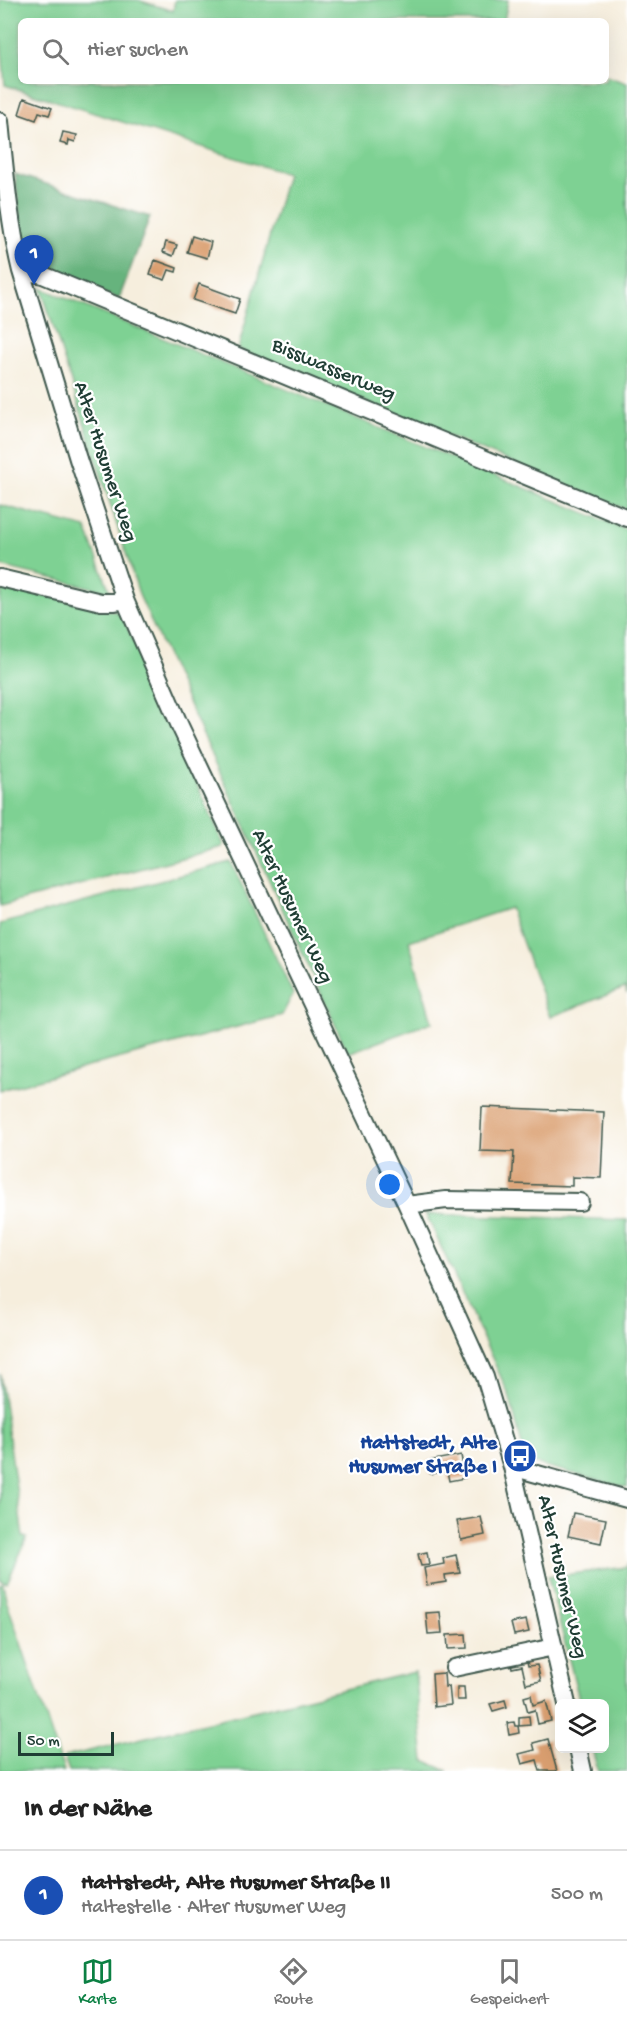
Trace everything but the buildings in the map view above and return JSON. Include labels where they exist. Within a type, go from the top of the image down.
[{"type":"street","name":"Alter Husumer Weg","points":[[0,121],[12,220],[21,271],[78,459],[125,600],[180,726],[407,1205],[485,1377],[512,1467],[566,1699]]},
{"type":"street","name":"Bisswasserweg","points":[[21,271],[43,275],[627,518]]},
{"type":"street","points":[[0,578],[101,602],[125,600]]},
{"type":"street","points":[[407,1205],[447,1200],[580,1202]]},
{"type":"street","points":[[512,1467],[627,1499]]},
{"type":"street","points":[[454,1668],[554,1647]]},
{"type":"street","points":[[579,1753],[584,1771]]},
{"type":"green space","points":[[0,0],[138,0],[173,11],[175,0],[508,0],[505,18],[18,18],[18,84],[609,84],[609,77],[627,83],[627,510],[238,349],[287,174],[5,85]]},
{"type":"green space","points":[[15,174],[150,217],[119,299],[38,268],[24,254]]},
{"type":"green space","points":[[41,288],[627,530],[627,994],[625,988],[550,1017],[510,908],[409,941],[432,1022],[348,1053],[140,597]]},
{"type":"green space","points":[[0,505],[86,528],[110,592],[0,566]]},
{"type":"green space","points":[[4,586],[121,613],[223,847],[0,906],[0,600]]},
{"type":"green space","points":[[231,862],[293,994],[282,1015],[0,1090],[0,924]]},
{"type":"green space","points":[[426,1214],[627,1220],[627,1488],[526,1461],[509,1395]]},
{"type":"green space","points":[[0,1374],[23,1537],[27,1538],[7,1583],[0,1580]]},
{"type":"green space","points":[[627,1567],[627,1771],[598,1771],[593,1753],[609,1753],[609,1699],[579,1699],[548,1577]]},
{"type":"green space","points":[[3,1584],[64,1771],[0,1771],[0,1585]]},
{"type":"green space","points":[[415,1672],[424,1761],[448,1771],[69,1771],[64,1757]]},
{"type":"place","name":"Hattstedt, Alte Husumer Straße II","points":[[34,285]]},
{"type":"place","name":"Hattstedt, Alte Husumer Straße I","points":[[520,1456]]}]
